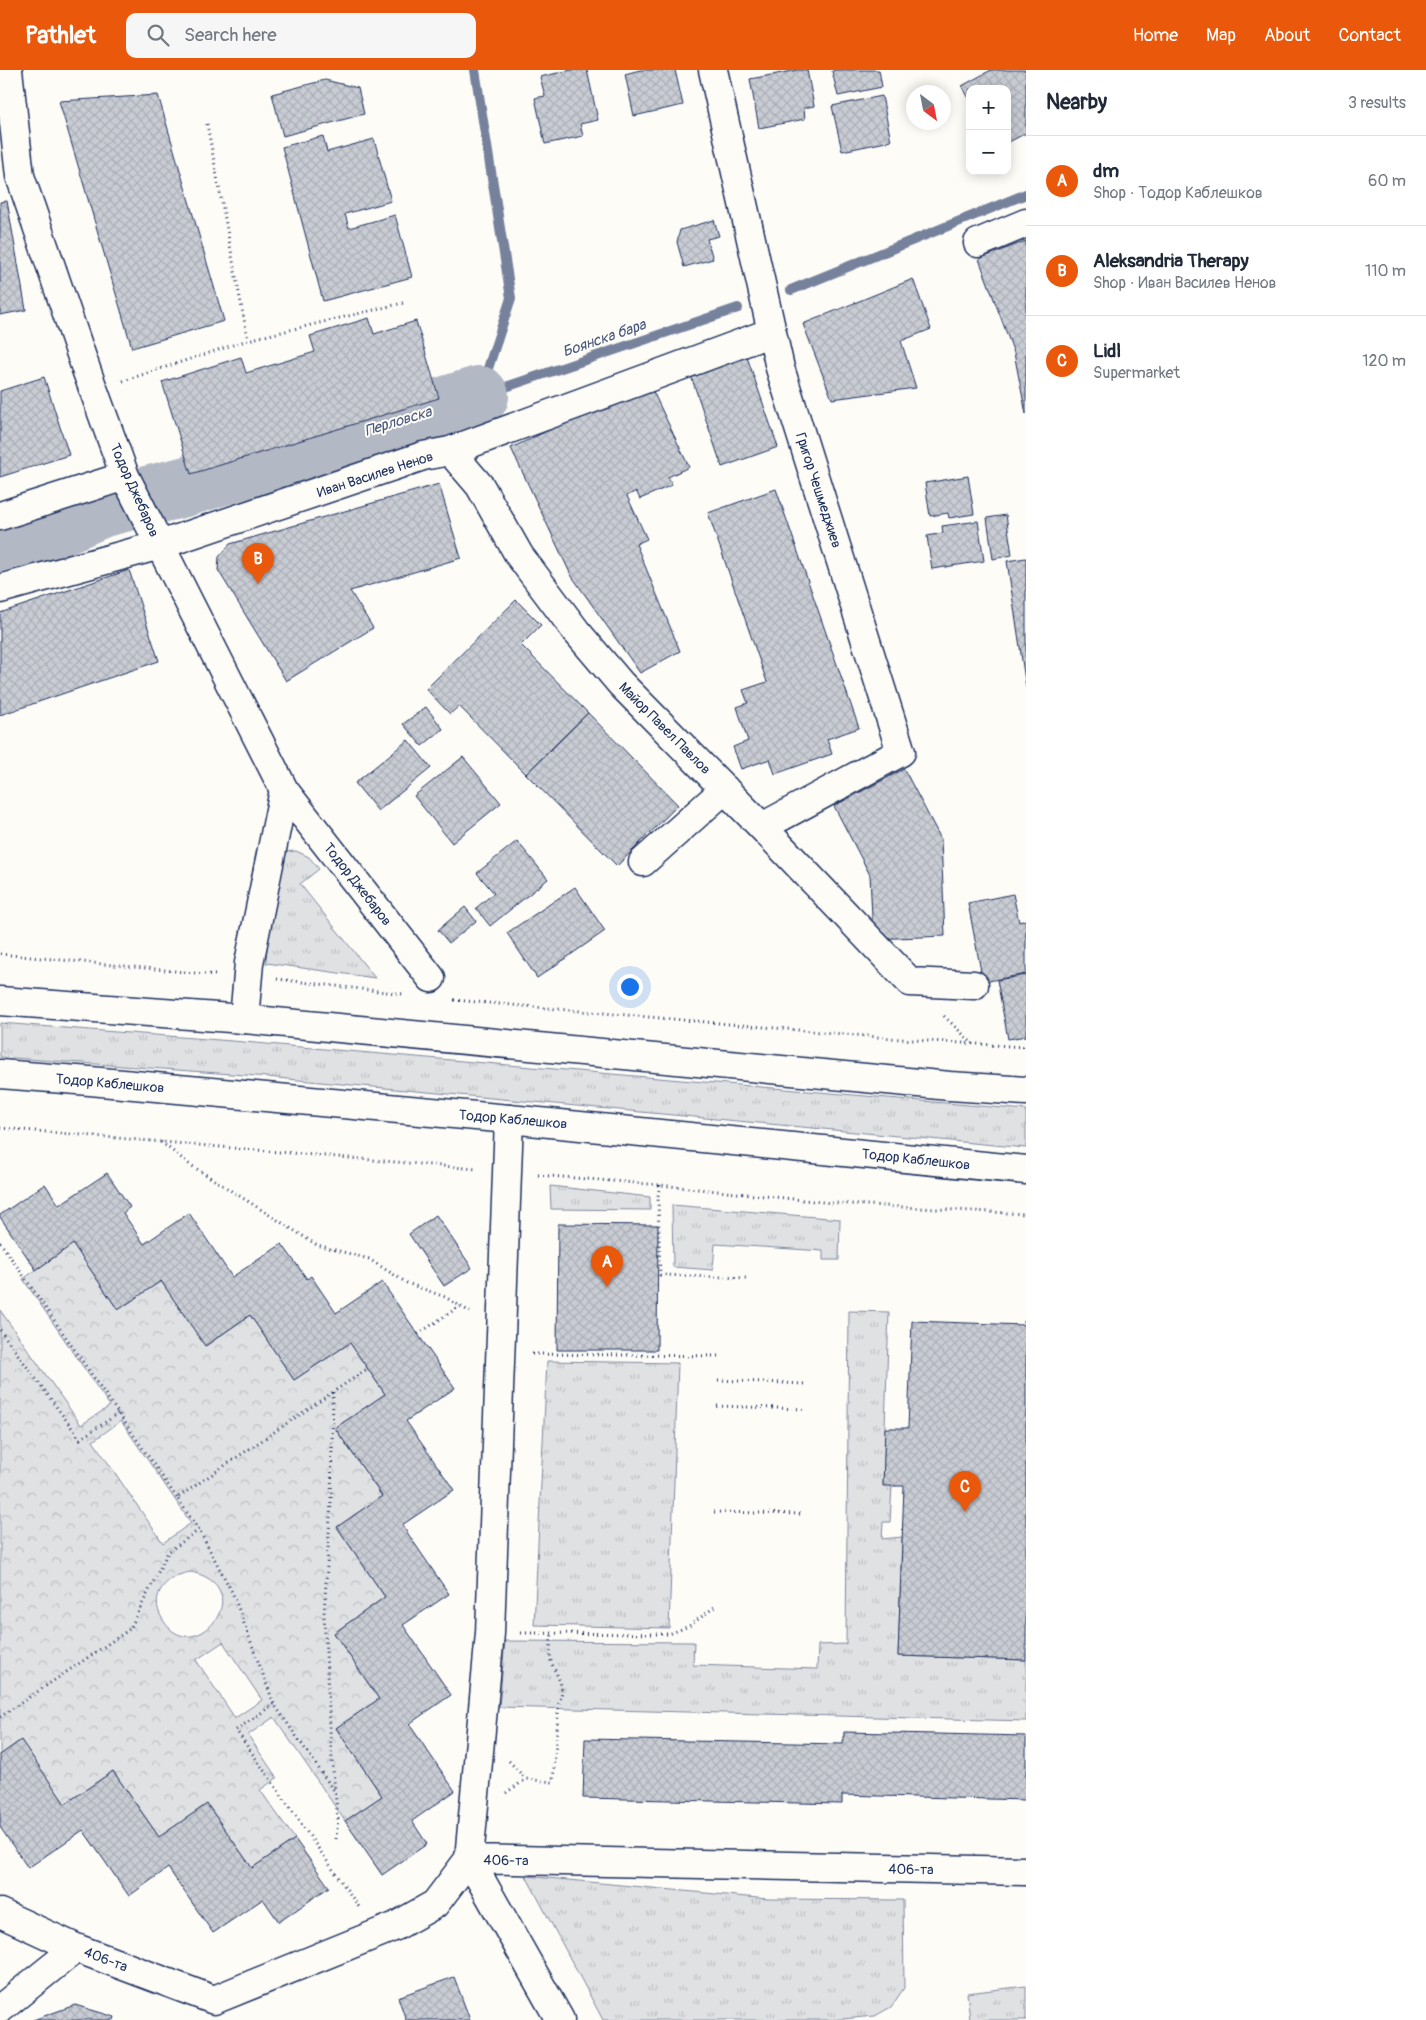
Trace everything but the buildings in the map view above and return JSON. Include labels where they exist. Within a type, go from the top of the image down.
[{"type":"street","name":"Тодор Джебаров","points":[[8,70],[10,177],[128,481],[284,790],[421,986]]},
{"type":"street","name":"Григор Чешмеджиев","points":[[713,70],[780,368],[901,752],[762,827]]},
{"type":"street","points":[[978,243],[1026,223]]},
{"type":"street","name":"Иван Василев Ненов","points":[[0,589],[423,456],[450,451],[772,332]]},
{"type":"street","name":"Майор Павел Павлов","points":[[450,451],[480,486],[519,554],[576,631],[621,684],[762,827],[910,982],[974,985]]},
{"type":"street","points":[[0,516],[128,481]]},
{"type":"street","points":[[643,862],[724,788]]},
{"type":"street","points":[[244,1019],[249,963],[284,790]]},
{"type":"street","points":[[0,1000],[244,1019],[950,1086],[1026,1091]]},
{"type":"street","name":"Тодор Каблешков","points":[[0,1074],[509,1119],[1026,1170]]},
{"type":"street","points":[[509,1119],[490,1633],[470,1859],[560,2020]]},
{"type":"street","name":"406-та","points":[[0,2010],[76,1948],[214,2000],[396,1926],[435,1904],[470,1859],[1026,1871]]},
{"type":"street","points":[[0,1913],[76,1948]]},
{"type":"path","points":[[207,124],[248,340]]},
{"type":"path","points":[[94,391],[248,340],[403,303]]},
{"type":"path","points":[[0,954],[220,975]]},
{"type":"path","points":[[268,978],[421,986]]},
{"type":"path","points":[[449,999],[913,1040],[1026,1047]]},
{"type":"path","points":[[0,1128],[484,1170]]},
{"type":"path","points":[[160,1141],[205,1174],[317,1245],[369,1260],[407,1283],[444,1297],[482,1319],[502,1317]]},
{"type":"path","points":[[532,1175],[660,1185],[832,1203],[1026,1214]]},
{"type":"path","points":[[660,1185],[658,1196],[660,1275],[747,1278]]},
{"type":"path","points":[[0,1242],[199,1530],[233,1594],[274,1704],[335,1792]]},
{"type":"path","points":[[418,1334],[460,1306]]},
{"type":"path","points":[[0,1330],[80,1439],[119,1413]]},
{"type":"path","points":[[500,1354],[719,1356]]},
{"type":"path","points":[[177,1498],[367,1369]]},
{"type":"path","points":[[718,1380],[806,1384]]},
{"type":"path","points":[[333,1392],[331,1501],[324,1614],[331,1748],[338,1819],[336,1838]]},
{"type":"path","points":[[718,1406],[805,1409]]},
{"type":"path","points":[[714,1512],[802,1514]]},
{"type":"path","points":[[0,1717],[130,1629],[168,1552],[199,1530]]},
{"type":"path","points":[[490,1633],[676,1633],[697,1621],[716,1606]]},
{"type":"path","points":[[473,1817],[526,1779],[553,1782],[558,1701],[562,1696],[562,1687],[551,1662],[552,1633]]},
{"type":"path","points":[[274,1704],[236,1730],[378,1934]]},
{"type":"green space","points":[[296,851],[309,857],[319,869],[300,884],[375,978],[266,963],[272,868],[284,852]]},
{"type":"green space","points":[[0,1023],[232,1041],[1026,1110],[1026,1148],[245,1075],[0,1057]]},
{"type":"green space","points":[[550,1186],[650,1197],[650,1210],[551,1209]]},
{"type":"green space","points":[[672,1205],[840,1219],[839,1260],[823,1260],[823,1251],[715,1244],[713,1270],[673,1267]]},
{"type":"green space","points":[[73,1244],[118,1310],[161,1281],[206,1346],[250,1315],[294,1380],[350,1343],[385,1394],[335,1428],[382,1496],[337,1527],[385,1597],[334,1633],[379,1699],[336,1728],[382,1796],[345,1821],[274,1717],[248,1735],[277,1778],[260,1790],[295,1839],[252,1868],[207,1804],[159,1837],[113,1771],[65,1804],[20,1741],[0,1755],[0,1310],[81,1425],[110,1406],[23,1279]],"holes":[[[121,1421],[191,1523],[163,1543],[93,1441]],[[191,1572],[211,1580],[221,1593],[221,1607],[215,1621],[204,1631],[190,1636],[176,1633],[163,1620],[157,1602],[158,1595],[167,1582],[182,1574]],[[223,1642],[262,1700],[235,1718],[196,1660]]]},
{"type":"green space","points":[[849,1311],[889,1312],[883,1485],[892,1486],[890,1522],[883,1522],[882,1539],[902,1537],[898,1656],[1026,1660],[1026,1721],[499,1707],[505,1641],[694,1642],[693,1665],[817,1669],[818,1645],[846,1644]]},
{"type":"green space","points":[[547,1361],[678,1363],[669,1628],[534,1625]]},
{"type":"green space","points":[[526,1876],[768,1899],[903,1900],[904,1988],[891,2007],[875,2016],[831,2020],[603,2020]]},
{"type":"green space","points":[[1026,1986],[1026,2020],[970,2020],[967,1993]]},
{"type":"waterway","name":"Перловска","points":[[475,70],[511,298],[479,396]]},
{"type":"waterway","name":"Боянска бара","points":[[791,290],[1026,194]]},
{"type":"waterway","name":"Боянска бара","points":[[479,396],[738,308]]},
{"type":"waterway","name":"Перловска","points":[[0,547],[22,542],[103,507],[184,487],[479,396]]},
{"type":"place","name":"Aleksandria Therapy","points":[[258,584]]},
{"type":"place","name":"dm","points":[[607,1287]]},
{"type":"place","name":"Lidl","points":[[965,1512]]}]
